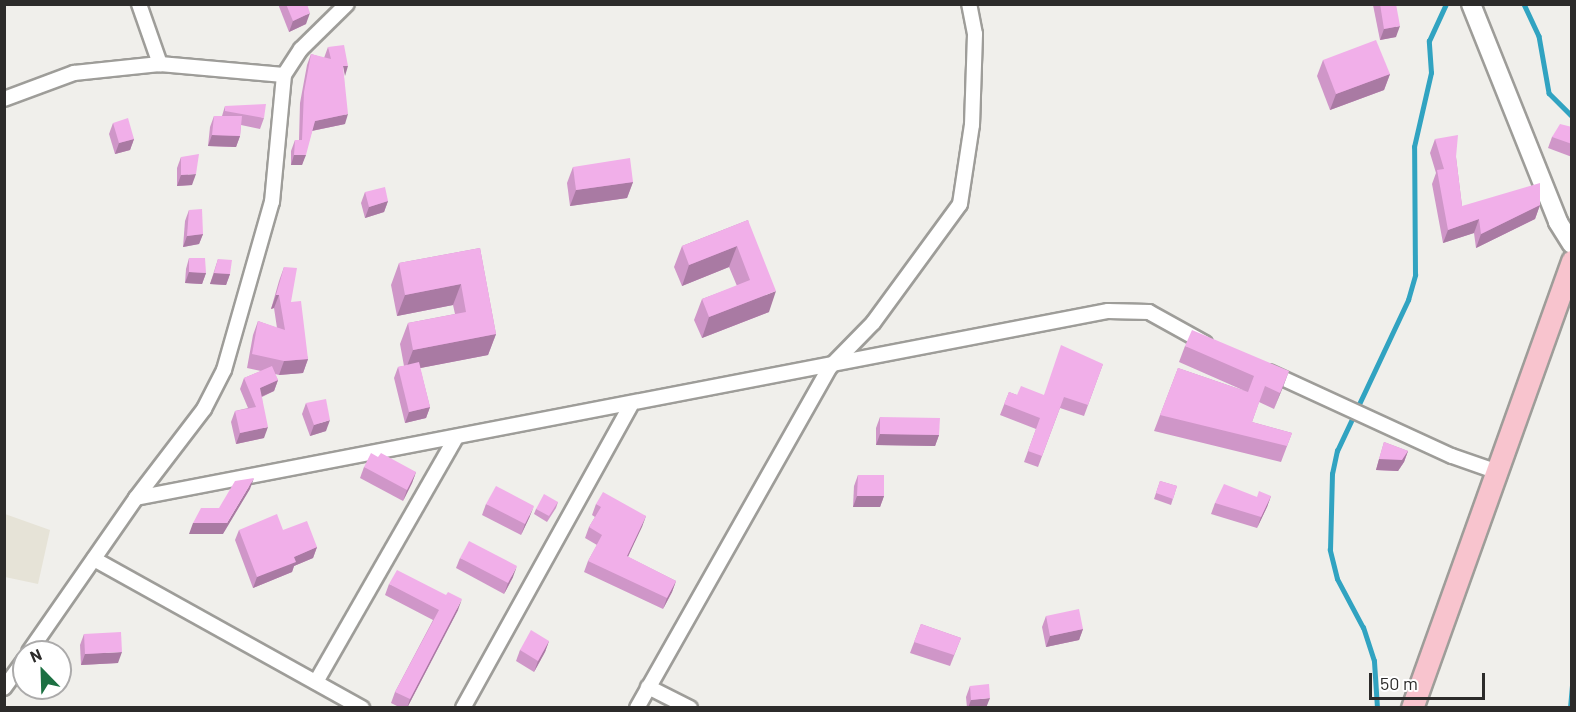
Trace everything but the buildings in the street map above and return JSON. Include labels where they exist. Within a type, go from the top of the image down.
[{"type":"main road","points":[[1412,708],[1572,261]]},
{"type":"street","points":[[139,4],[160,64]]},
{"type":"street","points":[[37,640],[136,498],[204,409],[224,370],[272,201],[284,75],[301,50],[347,4]]},
{"type":"street","points":[[637,708],[830,367],[873,323],[960,204],[972,125],[975,34],[969,4]]},
{"type":"street","points":[[1471,4],[1558,222],[1572,244]]},
{"type":"street","points":[[4,99],[74,73],[160,64],[284,75]]},
{"type":"street","points":[[136,498],[830,367],[1108,310],[1149,312],[1221,352]]},
{"type":"street","points":[[1252,365],[1452,456],[1498,472]]},
{"type":"street","points":[[463,708],[631,405]]},
{"type":"street","points":[[316,682],[456,438]]},
{"type":"street","points":[[94,559],[362,708]]},
{"type":"street","points":[[648,687],[690,708]]},
{"type":"shaded area","points":[[5,514],[50,530],[38,584],[5,577]]},
{"type":"waterway","points":[[1377,708],[1374,661],[1363,628],[1337,579],[1330,550],[1332,474],[1337,451],[1408,300],[1415,275],[1414,147],[1431,73],[1429,41],[1446,4]]},
{"type":"waterway","points":[[1524,4],[1539,36],[1549,93],[1572,116]]},
{"type":"waterway","points":[[1570,708],[1572,686]]}]
